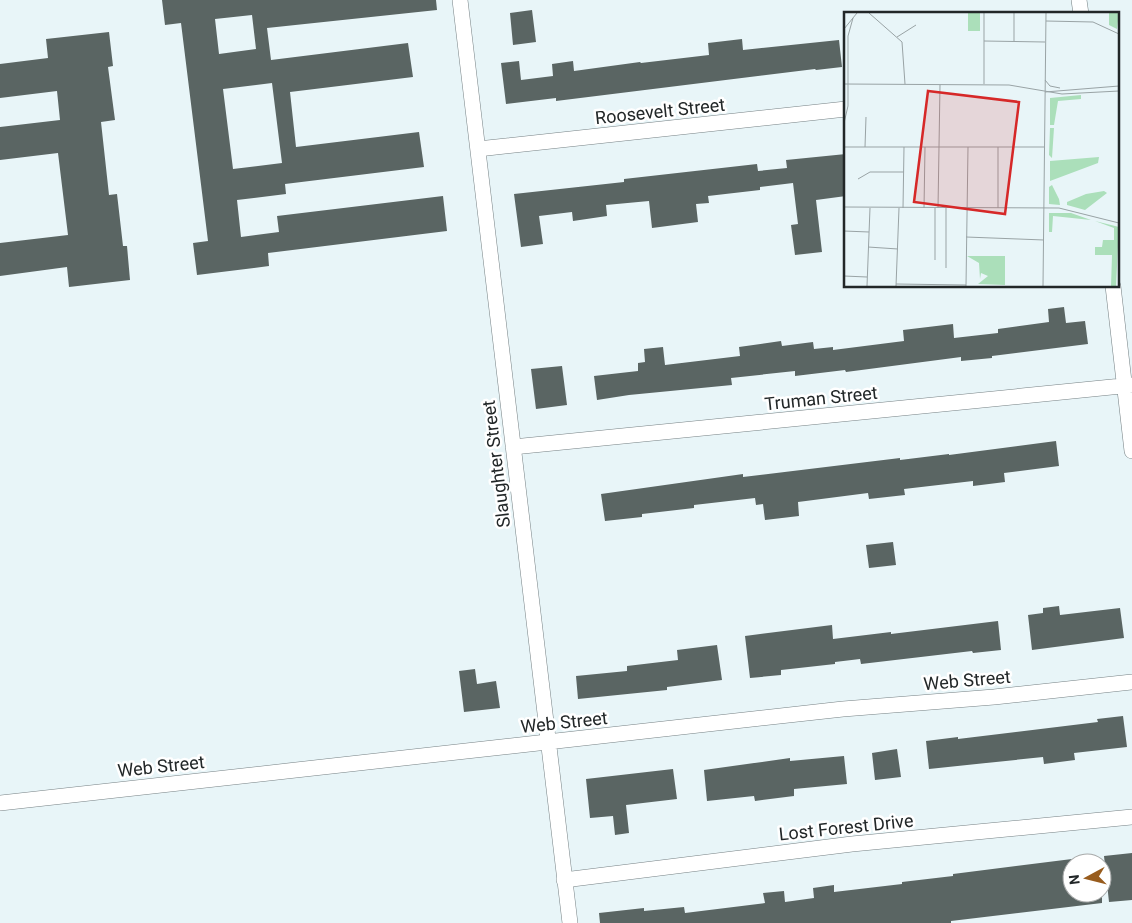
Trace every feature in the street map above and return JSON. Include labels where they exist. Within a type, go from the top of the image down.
[{"type":"street","name":"Slaughter Street","points":[[460,0],[570,923]]},
{"type":"street","name":"Roosevelt Street","points":[[478,149],[844,110]]},
{"type":"street","points":[[1113,288],[1128,386],[1132,451]]},
{"type":"street","name":"Truman Street","points":[[513,448],[1128,386]]},
{"type":"street","name":"Web Street","points":[[0,803],[843,709],[994,697],[1132,682]]},
{"type":"street","name":"Lost Forest Drive","points":[[564,880],[852,844],[1132,817]]},
{"type":"building","points":[[162,0],[436,0],[437,10],[267,28],[271,60],[408,43],[413,77],[290,92],[296,147],[419,132],[424,167],[285,184],[286,194],[237,200],[241,237],[279,232],[277,216],[443,196],[447,231],[268,253],[269,266],[197,275],[193,243],[208,241],[181,23],[165,25]],"holes":[[[252,15],[256,49],[219,54],[215,19]],[[272,83],[282,163],[233,169],[223,89]]]},
{"type":"building","points":[[532,10],[536,42],[513,45],[510,13]]},
{"type":"building","points":[[109,32],[113,66],[108,67],[115,120],[101,122],[109,195],[117,194],[123,246],[127,246],[130,280],[69,287],[67,267],[0,276],[0,243],[68,235],[58,153],[0,160],[0,127],[60,120],[57,91],[0,98],[0,64],[48,58],[46,39]]},
{"type":"building","points":[[742,39],[743,50],[839,40],[842,67],[556,101],[556,98],[506,104],[501,63],[519,61],[521,80],[553,76],[552,64],[573,61],[574,71],[709,55],[708,43]]},
{"type":"building","points":[[844,154],[844,196],[816,200],[822,252],[795,255],[791,225],[798,224],[793,183],[760,187],[760,190],[708,196],[709,203],[696,204],[698,222],[652,228],[649,201],[606,205],[607,216],[573,221],[572,212],[539,216],[543,244],[521,247],[514,194],[624,182],[624,179],[757,164],[758,171],[787,168],[786,160]]},
{"type":"building","points":[[1064,307],[1066,323],[1085,321],[1088,344],[992,356],[992,358],[961,361],[961,357],[846,372],[845,370],[795,376],[795,371],[731,378],[732,385],[597,400],[594,376],[638,371],[638,363],[645,362],[644,349],[663,347],[665,365],[740,356],[739,347],[781,341],[782,346],[813,342],[814,349],[833,347],[833,350],[904,341],[903,330],[953,324],[954,338],[998,333],[998,329],[1049,322],[1048,309]]},
{"type":"building","points":[[562,366],[567,405],[536,409],[531,369]]},
{"type":"building","points":[[1056,441],[1059,466],[1004,473],[1005,482],[973,486],[973,481],[904,489],[905,495],[869,499],[868,493],[798,502],[799,516],[765,520],[763,504],[756,505],[755,498],[694,505],[694,508],[642,514],[642,517],[605,521],[601,494],[743,474],[743,477],[900,458],[900,460],[949,455]]},
{"type":"building","points":[[893,542],[896,565],[869,568],[866,545]]},
{"type":"building","points":[[1059,606],[1060,615],[1120,608],[1124,638],[1032,650],[1028,615],[1043,613],[1043,608]]},
{"type":"building","points":[[998,621],[1001,650],[973,653],[972,651],[861,664],[860,659],[835,662],[835,664],[781,670],[781,675],[750,678],[745,636],[832,625],[833,639]]},
{"type":"building","points":[[717,645],[722,680],[667,687],[667,690],[578,699],[576,676],[627,671],[627,666],[678,660],[677,650]]},
{"type":"building","points":[[475,669],[477,684],[496,681],[500,708],[464,712],[459,671]]},
{"type":"building","points":[[1123,716],[1127,747],[1074,753],[1075,760],[1044,764],[1043,757],[929,769],[926,741],[958,737],[958,739],[1098,722],[1097,719]]},
{"type":"building","points":[[897,749],[901,777],[875,780],[872,753]]},
{"type":"building","points":[[844,756],[847,784],[794,789],[794,796],[755,801],[754,796],[707,801],[704,770],[790,758],[790,761]]},
{"type":"building","points":[[673,769],[677,799],[626,805],[629,833],[615,835],[613,816],[590,818],[586,779]]},
{"type":"building","points":[[1132,853],[1132,900],[1112,902],[1112,855]]},
{"type":"building","points":[[1062,860],[1062,903],[1102,903],[951,921],[951,923],[600,923],[599,913],[644,908],[644,911],[684,907],[685,913],[765,903],[763,893],[784,891],[785,902],[814,898],[813,888],[834,885],[834,892],[902,884],[902,882],[953,876],[953,874]]}]
